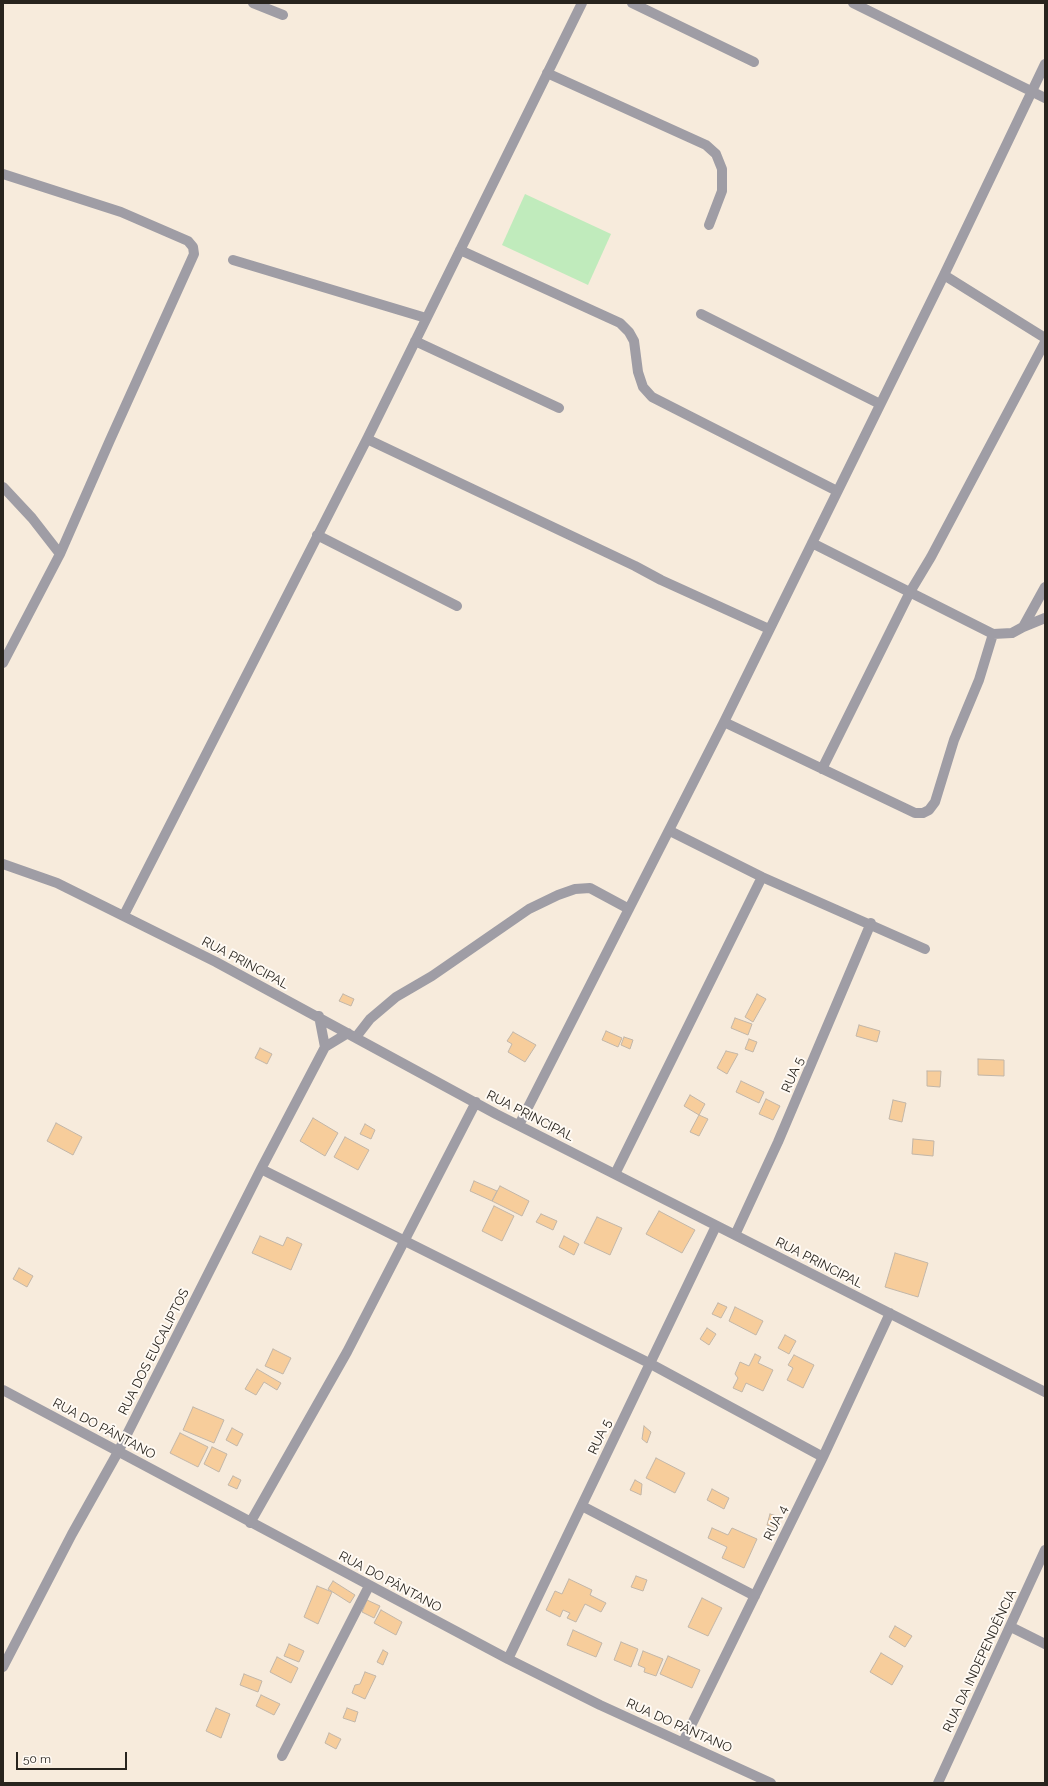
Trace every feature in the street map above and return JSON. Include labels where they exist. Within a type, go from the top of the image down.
[{"type":"street","points":[[253,3],[283,15]]},
{"type":"street","points":[[124,915],[415,341],[582,3]]},
{"type":"street","points":[[632,3],[754,62]]},
{"type":"street","points":[[854,3],[1045,98]]},
{"type":"street","points":[[519,1125],[670,831],[944,275],[1033,92],[1045,64]]},
{"type":"street","points":[[547,73],[706,145],[716,154],[722,169],[722,191],[709,225]]},
{"type":"street","points":[[3,174],[128,215],[188,241],[193,247],[194,254],[60,554],[3,663]]},
{"type":"street","points":[[460,250],[620,323],[629,332],[634,341],[638,372],[643,387],[652,397],[837,491]]},
{"type":"street","points":[[233,260],[426,318]]},
{"type":"street","points":[[944,275],[1045,338]]},
{"type":"street","points":[[701,314],[880,404]]},
{"type":"street","points":[[415,341],[559,408]]},
{"type":"street","points":[[822,769],[910,592],[931,557],[1045,342]]},
{"type":"street","points":[[366,438],[628,562],[667,583],[769,629]]},
{"type":"street","points":[[3,487],[32,518],[60,554]]},
{"type":"street","points":[[317,536],[457,606]]},
{"type":"street","points":[[812,543],[993,634],[1012,633],[1045,618]]},
{"type":"street","points":[[1023,627],[1045,587]]},
{"type":"street","points":[[724,722],[915,813],[923,813],[929,810],[935,802],[954,740],[979,680],[993,634]]},
{"type":"street","points":[[670,831],[762,877],[925,948]]},
{"type":"street","name":"RUA PRINCIPAL","points":[[3,864],[57,884],[124,915],[319,1016],[519,1125],[1045,1392]]},
{"type":"street","points":[[615,1174],[762,877]]},
{"type":"street","points":[[319,1016],[325,1047],[352,1035],[396,997],[432,976],[529,909],[558,895],[575,889],[590,888],[629,909]]},
{"type":"street","name":"RUA 5","points":[[735,1235],[778,1142],[871,924]]},
{"type":"street","name":"RUA DOS EUCALIPTOS","points":[[3,1667],[72,1534],[118,1452],[261,1169],[325,1047]]},
{"type":"street","points":[[250,1523],[347,1352],[403,1240],[476,1102]]},
{"type":"street","points":[[261,1169],[649,1364],[823,1457]]},
{"type":"street","name":"RUA 5","points":[[508,1659],[716,1226]]},
{"type":"street","name":"RUA 4","points":[[683,1742],[823,1457],[890,1313]]},
{"type":"street","name":"RUA DO PÂNTANO","points":[[3,1390],[250,1523],[508,1659],[600,1705],[771,1783]]},
{"type":"street","points":[[582,1506],[755,1596]]},
{"type":"street","name":"RUA DA INDEPENDÊNCIA","points":[[938,1783],[1045,1550]]},
{"type":"street","points":[[282,1756],[369,1586]]},
{"type":"street","points":[[1011,1626],[1045,1644]]},
{"type":"green space","points":[[525,194],[611,234],[588,285],[502,245]]},
{"type":"building","points":[[343,994],[354,999],[351,1006],[339,1001]]},
{"type":"building","points":[[757,994],[766,999],[753,1022],[745,1017]]},
{"type":"building","points":[[735,1018],[752,1024],[748,1035],[731,1028]]},
{"type":"building","points":[[859,1025],[880,1031],[877,1042],[856,1036]]},
{"type":"building","points":[[606,1031],[622,1038],[618,1047],[602,1040]]},
{"type":"building","points":[[513,1032],[536,1045],[525,1062],[508,1052],[512,1044],[507,1041]]},
{"type":"building","points":[[624,1037],[633,1040],[630,1049],[621,1045]]},
{"type":"building","points":[[749,1039],[757,1042],[753,1052],[745,1049]]},
{"type":"building","points":[[260,1048],[272,1054],[267,1064],[255,1058]]},
{"type":"building","points":[[726,1051],[738,1054],[727,1074],[717,1068]]},
{"type":"building","points":[[978,1059],[1004,1060],[1004,1076],[978,1075]]},
{"type":"building","points":[[927,1071],[941,1071],[940,1087],[927,1086]]},
{"type":"building","points":[[741,1081],[764,1092],[759,1103],[736,1092]]},
{"type":"building","points":[[690,1095],[705,1104],[699,1115],[684,1106]]},
{"type":"building","points":[[766,1099],[780,1106],[773,1120],[759,1114]]},
{"type":"building","points":[[893,1100],[906,1103],[902,1122],[889,1119]]},
{"type":"building","points":[[699,1115],[708,1119],[699,1136],[690,1132]]},
{"type":"building","points":[[313,1118],[338,1133],[325,1156],[300,1141]]},
{"type":"building","points":[[56,1123],[82,1137],[73,1155],[47,1141]]},
{"type":"building","points":[[365,1124],[375,1130],[371,1139],[360,1134]]},
{"type":"building","points":[[345,1137],[369,1150],[358,1170],[334,1157]]},
{"type":"building","points":[[913,1139],[934,1141],[933,1156],[912,1154]]},
{"type":"building","points":[[474,1181],[497,1191],[492,1201],[470,1191]]},
{"type":"building","points":[[500,1186],[529,1201],[522,1216],[492,1201]]},
{"type":"building","points":[[494,1206],[514,1216],[502,1241],[482,1231]]},
{"type":"building","points":[[659,1211],[695,1230],[682,1253],[646,1234]]},
{"type":"building","points":[[541,1214],[557,1221],[553,1230],[536,1222]]},
{"type":"building","points":[[597,1217],[622,1228],[610,1255],[584,1243]]},
{"type":"building","points":[[260,1236],[283,1246],[287,1237],[302,1244],[291,1270],[252,1253]]},
{"type":"building","points":[[564,1236],[579,1244],[574,1255],[559,1247]]},
{"type":"building","points":[[895,1253],[928,1263],[918,1297],[885,1287]]},
{"type":"building","points":[[19,1268],[33,1276],[27,1287],[13,1279]]},
{"type":"building","points":[[718,1303],[727,1307],[721,1318],[712,1314]]},
{"type":"building","points":[[735,1307],[763,1321],[756,1335],[729,1321]]},
{"type":"building","points":[[707,1328],[716,1334],[709,1345],[700,1339]]},
{"type":"building","points":[[785,1335],[796,1341],[789,1354],[778,1348]]},
{"type":"building","points":[[273,1349],[291,1358],[283,1374],[265,1366]]},
{"type":"building","points":[[755,1354],[761,1357],[758,1363],[773,1370],[763,1391],[746,1383],[742,1392],[733,1388],[738,1378],[735,1374],[740,1362],[749,1366]]},
{"type":"building","points":[[794,1355],[814,1365],[803,1388],[787,1380],[793,1368],[788,1365]]},
{"type":"building","points":[[257,1369],[281,1383],[277,1390],[264,1382],[256,1395],[245,1389]]},
{"type":"building","points":[[193,1407],[224,1420],[214,1443],[183,1430]]},
{"type":"building","points":[[644,1426],[651,1432],[647,1443],[642,1439]]},
{"type":"building","points":[[232,1428],[243,1434],[237,1446],[226,1440]]},
{"type":"building","points":[[180,1433],[208,1447],[198,1467],[170,1453]]},
{"type":"building","points":[[212,1447],[227,1454],[219,1472],[204,1464]]},
{"type":"building","points":[[656,1458],[685,1473],[675,1493],[646,1478]]},
{"type":"building","points":[[233,1476],[241,1480],[237,1489],[228,1485]]},
{"type":"building","points":[[635,1480],[642,1484],[641,1495],[630,1490]]},
{"type":"building","points":[[712,1489],[729,1498],[724,1509],[707,1500]]},
{"type":"building","points":[[770,1514],[780,1517],[777,1528],[767,1525]]},
{"type":"building","points":[[712,1528],[728,1535],[732,1528],[757,1539],[744,1568],[722,1558],[727,1547],[708,1538]]},
{"type":"building","points":[[636,1576],[647,1580],[643,1591],[631,1587]]},
{"type":"building","points":[[569,1579],[592,1590],[590,1595],[606,1603],[601,1612],[585,1604],[576,1622],[567,1618],[570,1613],[563,1610],[560,1617],[546,1610],[555,1591],[562,1594]]},
{"type":"building","points":[[333,1581],[355,1595],[350,1603],[328,1589]]},
{"type":"building","points":[[317,1586],[332,1592],[318,1624],[304,1617]]},
{"type":"building","points":[[702,1598],[722,1608],[708,1636],[688,1627]]},
{"type":"building","points":[[367,1600],[380,1606],[374,1618],[362,1612]]},
{"type":"building","points":[[381,1610],[402,1622],[396,1635],[374,1623]]},
{"type":"building","points":[[895,1626],[912,1636],[905,1647],[889,1637]]},
{"type":"building","points":[[573,1630],[602,1643],[596,1657],[567,1645]]},
{"type":"building","points":[[621,1642],[638,1649],[631,1667],[614,1660]]},
{"type":"building","points":[[289,1644],[304,1651],[299,1662],[284,1656]]},
{"type":"building","points":[[383,1650],[388,1653],[383,1665],[377,1662]]},
{"type":"building","points":[[643,1651],[663,1659],[656,1676],[644,1672],[645,1668],[638,1665]]},
{"type":"building","points":[[881,1653],[903,1666],[892,1685],[870,1672]]},
{"type":"building","points":[[668,1656],[700,1670],[692,1688],[660,1674]]},
{"type":"building","points":[[277,1657],[298,1668],[291,1683],[270,1672]]},
{"type":"building","points":[[365,1672],[376,1676],[365,1699],[352,1693],[355,1685],[360,1684]]},
{"type":"building","points":[[244,1674],[262,1681],[258,1692],[240,1685]]},
{"type":"building","points":[[261,1695],[280,1704],[274,1715],[256,1706]]},
{"type":"building","points":[[216,1708],[230,1714],[221,1738],[206,1731]]},
{"type":"building","points":[[347,1708],[358,1712],[355,1722],[343,1718]]},
{"type":"building","points":[[329,1733],[341,1739],[336,1749],[325,1743]]}]
